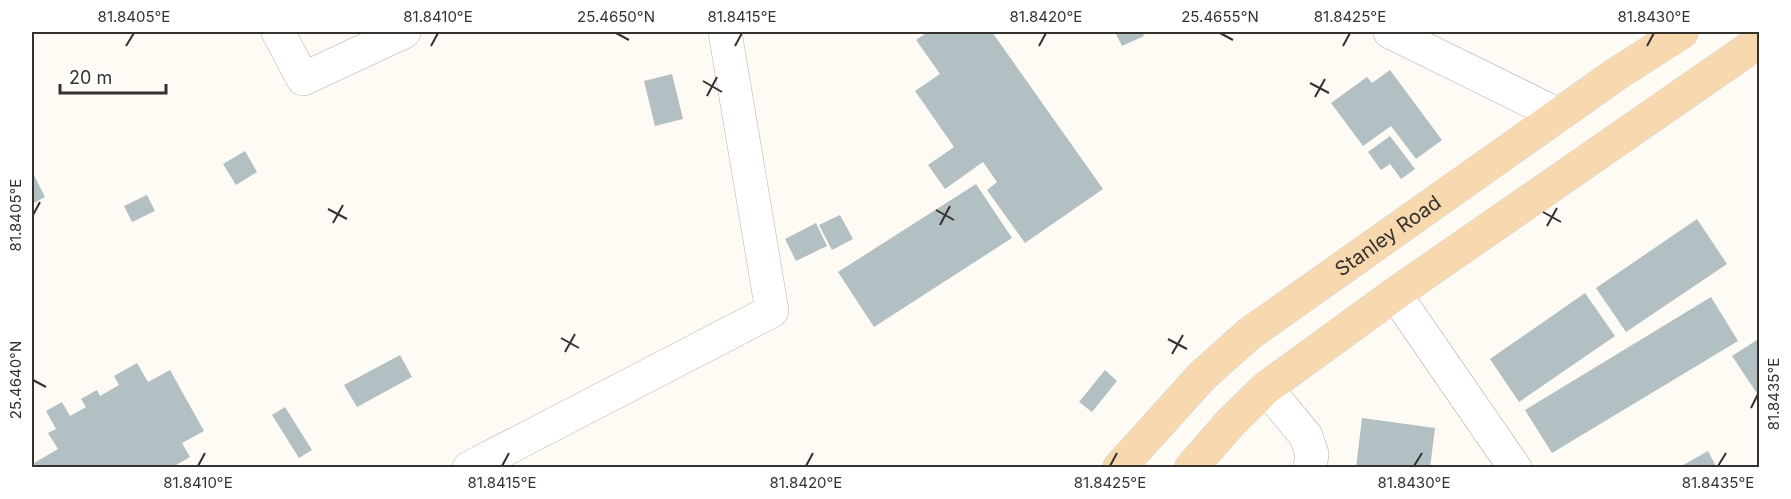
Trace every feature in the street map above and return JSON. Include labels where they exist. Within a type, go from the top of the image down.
[{"type":"main road","name":"Stanley Road","points":[[1119,468],[1202,376],[1249,334],[1561,113],[1682,32]]},
{"type":"main road","points":[[1191,468],[1231,422],[1266,388],[1395,294],[1760,41]]},
{"type":"street","points":[[278,32],[303,79],[404,32]]},
{"type":"street","points":[[469,468],[772,311],[725,32]]},
{"type":"street","points":[[1390,32],[1555,113],[1561,113]]},
{"type":"street","points":[[1395,294],[1515,468]]},
{"type":"street","points":[[1266,388],[1306,436],[1312,453],[1310,468]]},
{"type":"building","points":[[928,32],[992,32],[1103,189],[1025,243],[987,190],[997,182],[983,162],[945,189],[928,165],[954,147],[915,91],[940,74],[916,40]]},
{"type":"building","points":[[1115,32],[1142,32],[1144,36],[1122,46]]},
{"type":"building","points":[[1390,70],[1442,140],[1416,159],[1391,126],[1363,146],[1331,103],[1367,77],[1372,83]]},
{"type":"building","points":[[672,74],[683,119],[655,126],[644,81]]},
{"type":"building","points":[[1390,136],[1415,169],[1401,179],[1390,164],[1381,170],[1368,152]]},
{"type":"building","points":[[245,151],[257,172],[236,185],[223,164]]},
{"type":"building","points":[[32,171],[45,197],[32,204]]},
{"type":"building","points":[[976,184],[1012,238],[874,327],[838,272]]},
{"type":"building","points":[[147,195],[155,211],[132,222],[124,206]]},
{"type":"building","points":[[840,215],[853,239],[832,250],[819,225]]},
{"type":"building","points":[[1697,219],[1727,264],[1626,332],[1596,288]]},
{"type":"building","points":[[816,223],[827,246],[796,261],[785,239]]},
{"type":"building","points":[[1585,293],[1615,336],[1519,402],[1490,359]]},
{"type":"building","points":[[1711,297],[1738,341],[1552,453],[1525,410]]},
{"type":"building","points":[[1760,338],[1760,398],[1732,356]]},
{"type":"building","points":[[400,355],[412,377],[357,407],[344,385]]},
{"type":"building","points":[[137,363],[148,382],[170,370],[204,431],[182,443],[190,457],[171,468],[36,468],[34,463],[58,449],[48,433],[56,429],[46,411],[62,402],[70,416],[86,407],[81,399],[97,390],[100,396],[119,385],[114,376]]},
{"type":"building","points":[[1105,370],[1117,381],[1092,412],[1079,402]]},
{"type":"building","points":[[285,407],[312,450],[299,458],[272,415]]},
{"type":"building","points":[[1362,418],[1435,428],[1430,468],[1356,468]]},
{"type":"building","points":[[1708,451],[1717,468],[1678,468]]}]
